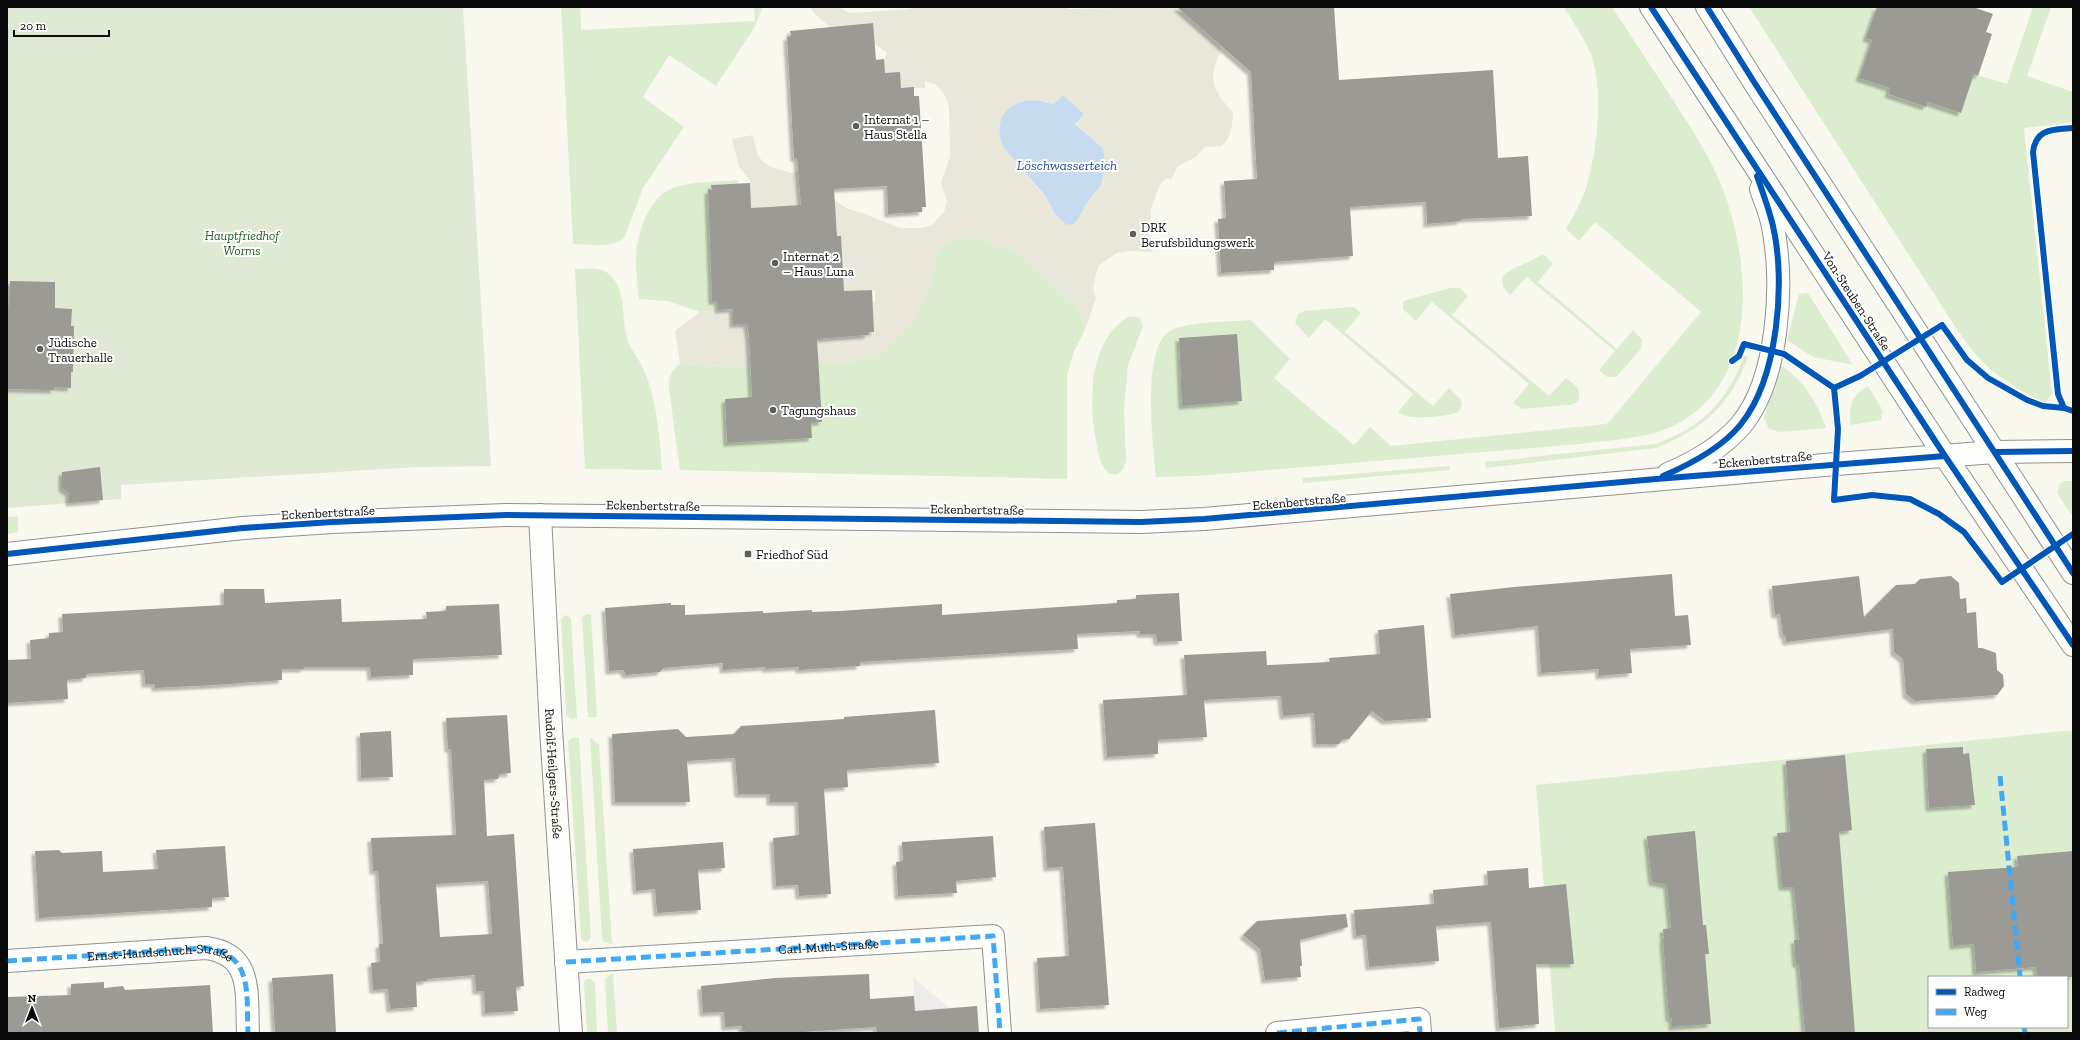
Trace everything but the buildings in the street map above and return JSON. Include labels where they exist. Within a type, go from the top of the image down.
[{"type":"street","name":"Von-Steuben-Straße","points":[[1651,7],[1945,456],[2073,645]]},
{"type":"street","points":[[1708,7],[1754,82],[2073,573]]},
{"type":"street","points":[[1656,479],[1688,465],[1726,439],[1740,426],[1750,412],[1764,380],[1772,351],[1778,312],[1778,276],[1773,226],[1754,164]]},
{"type":"street","name":"Eckenbertstraße","points":[[7,554],[243,528],[347,521],[540,515],[1141,522],[1281,514],[1656,479],[1995,452],[2073,451]]},
{"type":"street","name":"Rudolf-Heilgers-Straße","points":[[540,515],[551,729],[571,1033]]},
{"type":"street","name":"Carl-Muth-Straße","points":[[566,962],[993,936],[1000,1033]]},
{"type":"street","name":"Ernst-Handschuch-Straße","points":[[7,961],[206,948],[218,950],[230,955],[238,963],[244,973],[248,1033]]},
{"type":"street","points":[[1277,1033],[1419,1019],[1420,1033]]},
{"type":"shaded area","points":[[813,7],[838,7],[850,13],[911,9],[911,7],[1062,7],[1069,9],[1178,7],[1222,47],[1215,66],[1213,77],[1215,88],[1220,97],[1233,113],[1232,126],[1228,139],[1222,146],[1205,147],[1196,157],[1178,166],[1171,180],[1166,178],[1160,185],[1151,208],[1149,241],[1153,252],[1129,251],[1117,253],[1098,266],[1093,288],[1096,299],[1084,332],[1082,315],[1071,300],[1015,252],[981,239],[964,237],[949,241],[938,251],[928,291],[917,318],[902,335],[881,352],[860,361],[818,364],[751,374],[750,367],[680,364],[675,331],[700,312],[733,309],[733,324],[747,324],[748,337],[868,335],[873,302],[875,302],[875,290],[840,294],[842,258],[841,236],[837,236],[837,225],[829,226],[748,212],[750,180],[739,167],[732,139],[753,135],[757,153],[762,161],[771,167],[792,173],[806,169],[826,194],[846,208],[900,228],[921,228],[932,225],[944,212],[947,201],[941,183],[950,156],[949,109],[947,99],[935,84],[925,81],[925,88],[901,88],[885,73],[884,59],[887,53],[871,41],[834,31],[811,10]],"holes":[[[1030,100],[1046,101],[1084,114],[1075,123],[1103,148],[1101,185],[1085,206],[1078,219],[1051,204],[1004,148]]]},
{"type":"shaded area","points":[[913,977],[949,1008],[951,1033],[916,1033]]},
{"type":"green space","name":"Hauptfriedhof Worms","points":[[7,7],[463,7],[491,466],[418,467],[121,485],[121,499],[7,508]]},
{"type":"green space","points":[[561,7],[580,7],[581,30],[755,21],[754,7],[763,7],[754,28],[716,86],[669,55],[643,97],[684,127],[643,188],[624,238],[613,244],[573,244]]},
{"type":"green space","points":[[1564,7],[1612,7],[1675,103],[1705,152],[1716,172],[1731,213],[1739,247],[1743,282],[1742,318],[1735,351],[1722,382],[1701,408],[1671,427],[1638,437],[1580,444],[1197,476],[1156,477],[1151,422],[1152,376],[1155,356],[1161,340],[1170,331],[1187,325],[1209,322],[1251,320],[1290,359],[1274,378],[1354,445],[1370,427],[1391,446],[1606,424],[1610,421],[1701,312],[1595,222],[1579,241],[1566,229],[1581,201],[1589,176],[1596,141],[1598,102],[1595,67],[1590,52]]},
{"type":"green space","points":[[1749,7],[1877,7],[1867,38],[1872,40],[1859,78],[1890,88],[1888,95],[1926,107],[1928,102],[1961,113],[1974,74],[2007,84],[2033,7],[2051,7],[2027,76],[2073,92],[2073,122],[2024,128],[2052,394],[2045,403],[2017,388],[1991,370],[1971,349]]},
{"type":"green space","points":[[738,180],[738,184],[712,185],[712,190],[708,191],[708,207],[712,206],[713,217],[709,218],[710,241],[714,242],[712,301],[718,301],[718,310],[700,312],[668,301],[639,299],[636,266],[637,246],[646,216],[657,199],[665,192],[681,186],[697,183]]},
{"type":"green space","points":[[964,237],[981,239],[1015,252],[1057,286],[1071,300],[1082,315],[1084,332],[1074,351],[1067,375],[1067,479],[680,470],[669,381],[674,369],[680,364],[750,367],[752,397],[725,399],[727,443],[811,422],[822,422],[818,364],[860,361],[928,291],[938,251],[949,241]]},
{"type":"green space","points":[[1543,254],[1553,263],[1538,282],[1617,349],[1633,330],[1642,339],[1641,349],[1616,377],[1607,377],[1599,370],[1615,351],[1527,277],[1510,295],[1503,287],[1502,277]]},
{"type":"green space","points":[[575,269],[602,270],[610,275],[619,289],[628,342],[643,368],[652,392],[659,431],[662,470],[585,469]]},
{"type":"green space","points":[[1450,288],[1460,288],[1468,296],[1452,315],[1549,396],[1566,378],[1578,388],[1579,399],[1576,403],[1570,405],[1522,409],[1513,403],[1529,384],[1432,302],[1416,321],[1403,309],[1403,302],[1406,300]]},
{"type":"green space","points":[[1808,293],[1853,365],[1813,357],[1787,340],[1799,294]]},
{"type":"green space","points":[[1354,307],[1361,313],[1345,332],[1433,406],[1449,388],[1461,400],[1462,405],[1458,412],[1427,417],[1403,415],[1398,412],[1413,394],[1325,319],[1309,338],[1295,323],[1298,314],[1304,311]]},
{"type":"green space","points":[[1130,316],[1140,318],[1143,326],[1128,365],[1124,410],[1126,459],[1124,468],[1118,474],[1109,474],[1105,470],[1099,456],[1095,435],[1092,403],[1095,369],[1107,338],[1117,326]]},
{"type":"green space","points":[[1744,356],[1748,357],[1741,374],[1724,402],[1701,424],[1673,441],[1656,448],[1486,468],[1485,462],[1655,444],[1671,438],[1699,421],[1720,400],[1729,387]]},
{"type":"green space","points":[[1780,365],[1796,378],[1809,392],[1826,428],[1780,432],[1769,429],[1764,418]]},
{"type":"green space","points":[[1868,386],[1883,411],[1881,420],[1851,425],[1850,413],[1852,402],[1858,393]]},
{"type":"green space","points":[[1449,466],[1450,470],[1303,483],[1303,478]]},
{"type":"green space","points":[[2063,481],[2073,481],[2073,514],[2071,514],[2057,493],[2060,484]]},
{"type":"green space","points":[[18,516],[18,532],[7,534],[7,517]]},
{"type":"green space","points":[[586,614],[591,615],[597,717],[588,717],[582,618]]},
{"type":"green space","points":[[564,615],[570,617],[571,620],[577,718],[571,719],[566,715],[561,620]]},
{"type":"green space","points":[[2073,730],[2073,1033],[1555,1033],[1536,785]]},
{"type":"green space","points":[[574,737],[579,738],[591,938],[587,942],[582,940],[581,937],[568,741]]},
{"type":"green space","points":[[590,737],[599,745],[612,944],[603,942],[602,938]]},
{"type":"green space","points":[[613,973],[617,1033],[608,1033],[605,980]]},
{"type":"green space","points":[[589,979],[595,983],[597,1033],[587,1033],[584,984],[585,980]]},
{"type":"water","name":"Löschwasserteich","points":[[1063,95],[1084,114],[1075,124],[1103,148],[1105,165],[1101,185],[1085,206],[1078,219],[1073,224],[1067,225],[1055,214],[1046,197],[1004,148],[1000,135],[1000,123],[1004,114],[1011,107],[1030,100],[1054,104]]},
{"type":"marked path","points":[[2000,776],[2020,976]]},
{"type":"marked path","points":[[566,962],[993,936],[1000,1033]]},
{"type":"marked path","points":[[7,961],[206,948],[222,952],[233,958],[240,968],[244,978],[248,1033]]},
{"type":"marked path","points":[[1277,1033],[1419,1019],[1420,1033]]},
{"type":"marked path","points":[[2024,1028],[2025,1033]]},
{"type":"cycle path","points":[[1651,7],[1945,456],[2073,645]]},
{"type":"cycle path","points":[[1707,7],[1754,82],[2073,573]]},
{"type":"cycle path","points":[[2073,128],[2052,130],[2042,134],[2038,138],[2033,152],[2058,394],[2064,408],[2073,411]]},
{"type":"cycle path","points":[[1663,476],[1684,466],[1725,441],[1741,424],[1754,405],[1763,382],[1771,356],[1776,329],[1779,274],[1773,226],[1757,176]]},
{"type":"cycle path","points":[[1834,388],[1860,376],[1942,325],[1967,360],[1988,378],[2027,400],[2043,406],[2064,408]]},
{"type":"cycle path","points":[[1732,361],[1739,356],[1744,344],[1784,354],[1834,388],[1838,429],[1834,500],[1872,495],[1910,499],[1939,514],[1964,532],[2002,582],[2073,534]]},
{"type":"cycle path","points":[[1995,452],[2073,451]]},
{"type":"cycle path","points":[[7,554],[243,528],[332,522],[506,515],[1141,522],[1204,519],[1656,479],[1945,456]]},
{"type":"place","name":"Internat 1 – Haus Stella","points":[[856,126]]},
{"type":"place","name":"DRK Berufsbildungswerk","points":[[1133,234]]},
{"type":"place","name":"Internat 2 – Haus Luna","points":[[775,263]]},
{"type":"place","name":"Jüdische Trauerhalle","points":[[40,349]]},
{"type":"place","name":"Tagungshaus","points":[[773,410]]},
{"type":"place","name":"Friedhof Süd","points":[[748,554]]}]
